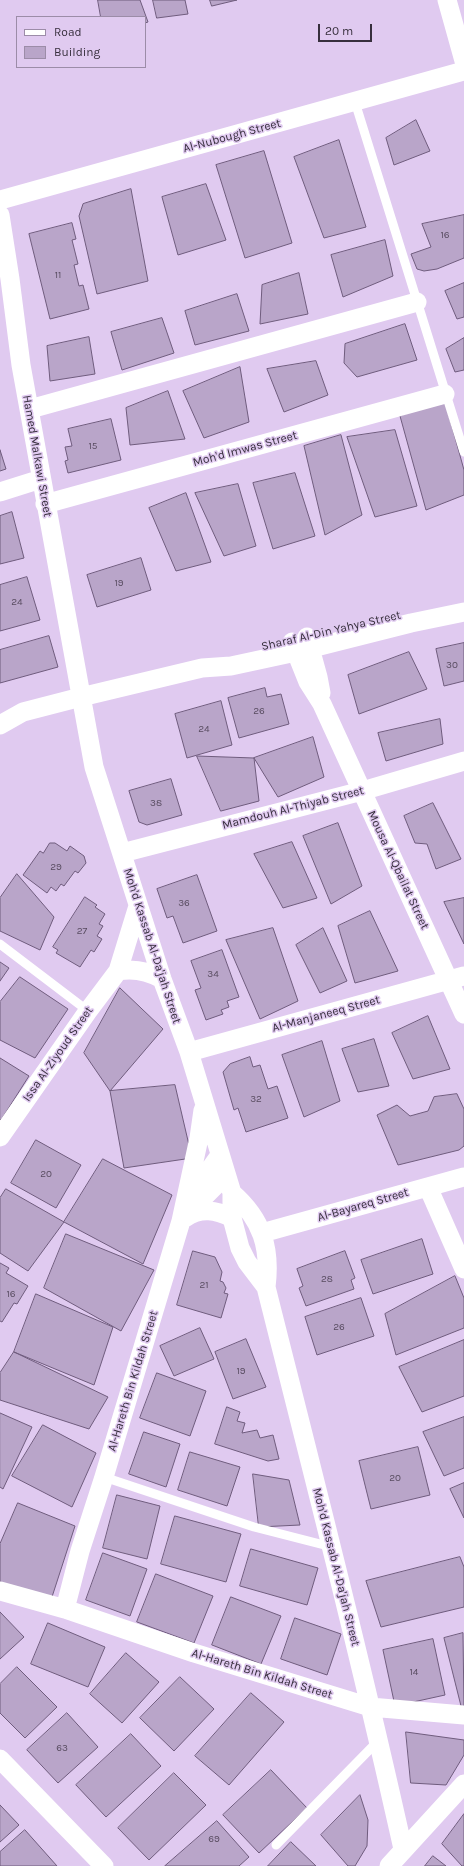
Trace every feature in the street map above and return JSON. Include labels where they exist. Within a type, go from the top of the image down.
[{"type":"street","points":[[448,0],[464,61]]},
{"type":"street","name":"Al-Nubough Street","points":[[0,200],[464,71]]},
{"type":"street","name":"Hamed Malkawi Street","points":[[0,215],[5,281],[30,409],[45,504],[81,697]]},
{"type":"street","points":[[30,409],[417,302]]},
{"type":"street","name":"Moh'd Imwas Street","points":[[45,504],[445,394]]},
{"type":"street","points":[[0,492],[41,479]]},
{"type":"street","name":"Sharaf Al-Din Yahya Street","points":[[0,725],[23,712],[202,668],[231,666],[268,658],[301,644],[464,601]]},
{"type":"street","name":"Sharaf Al-Din Yahya Street","points":[[202,668],[219,658],[301,644],[344,640],[464,612]]},
{"type":"street","points":[[268,658],[313,679],[344,640]]},
{"type":"street","name":"Mousa Al-Qbailat Street","points":[[301,644],[322,704],[362,791],[456,978],[464,1014]]},
{"type":"street","name":"Moh'd Kassab Al-Da'jah Street","points":[[81,697],[94,767],[162,979],[189,1052],[232,1193],[232,1218],[240,1248],[247,1262],[266,1287]]},
{"type":"street","name":"Mamdouh Al-Thiyab Street","points":[[122,853],[362,791],[464,761]]},
{"type":"street","name":"Issa Al-Ziyoud Street","points":[[0,1137],[88,1011],[118,971],[138,906]]},
{"type":"street","points":[[118,971],[143,971],[162,979]]},
{"type":"street","name":"Al-Manjaneeq Street","points":[[189,1052],[456,978]]},
{"type":"street","name":"Al-Hareth Bin Kildah Street","points":[[65,1609],[80,1551],[104,1477],[181,1221],[199,1138],[203,1102]]},
{"type":"street","name":"Al-Hareth Bin Kildah Street","points":[[181,1221],[194,1191],[220,1155]]},
{"type":"street","name":"Al-Hareth Bin Kildah Street","points":[[181,1221],[226,1175]]},
{"type":"street","name":"Al-Bayareq Street","points":[[262,1233],[464,1177]]},
{"type":"street","points":[[428,1187],[464,1269]]},
{"type":"street","name":"Moh'd Kassab Al-Da'jah Street","points":[[232,1193],[250,1211],[262,1233],[268,1260],[266,1287],[332,1547],[404,1849]]},
{"type":"street","points":[[181,1221],[195,1213],[212,1210],[232,1218]]},
{"type":"street","name":"Al-Hareth Bin Kildah Street","points":[[0,1592],[65,1609],[194,1653],[370,1707],[464,1715]]},
{"type":"street","points":[[0,1759],[104,1866]]},
{"type":"street","points":[[389,1866],[464,1784]]},
{"type":"lane","points":[[355,102],[464,452]]},
{"type":"lane","points":[[0,944],[88,1011]]},
{"type":"lane","points":[[104,1477],[254,1527],[332,1547]]},
{"type":"lane","points":[[276,1845],[379,1740]]},
{"type":"building","points":[[98,0],[140,0],[146,16],[101,16]]},
{"type":"building","points":[[153,0],[185,0],[188,14],[157,18]]},
{"type":"building","points":[[210,0],[237,0],[212,6]]},
{"type":"building","points":[[416,120],[430,151],[394,165],[386,138]]},
{"type":"building","points":[[339,140],[366,227],[324,238],[294,157]]},
{"type":"building","points":[[264,151],[292,243],[245,258],[216,165]]},
{"type":"building","points":[[206,184],[226,240],[178,255],[162,197]]},
{"type":"building","points":[[131,189],[148,281],[97,294],[79,216],[83,204]]},
{"type":"building","points":[[464,215],[464,258],[437,269],[424,271],[417,269],[411,254],[431,247],[422,224]]},
{"type":"building","points":[[72,223],[76,239],[72,240],[78,264],[74,265],[79,286],[83,285],[89,309],[50,319],[29,234]]},
{"type":"building","points":[[385,240],[393,276],[343,297],[331,255]]},
{"type":"building","points":[[299,273],[308,314],[260,324],[262,285]]},
{"type":"building","points":[[464,283],[464,317],[457,319],[445,291]]},
{"type":"building","points":[[237,294],[249,331],[195,345],[185,311]]},
{"type":"building","points":[[162,318],[174,353],[122,370],[111,332]]},
{"type":"building","points":[[405,324],[417,360],[357,377],[344,363],[345,344]]},
{"type":"building","points":[[89,337],[95,374],[50,381],[47,346]]},
{"type":"building","points":[[464,338],[464,370],[455,372],[446,349]]},
{"type":"building","points":[[316,361],[328,395],[284,412],[267,369]]},
{"type":"building","points":[[240,367],[249,422],[204,438],[183,391]]},
{"type":"building","points":[[168,391],[185,439],[130,445],[126,408]]},
{"type":"building","points":[[445,401],[464,470],[464,495],[426,510],[400,416]]},
{"type":"building","points":[[111,419],[121,460],[68,473],[65,461],[68,460],[65,447],[72,446],[68,429]]},
{"type":"building","points":[[395,430],[417,506],[375,517],[347,437]]},
{"type":"building","points":[[341,435],[362,515],[325,535],[304,446]]},
{"type":"building","points":[[0,450],[6,469],[0,471]]},
{"type":"building","points":[[295,473],[315,536],[273,549],[253,483]]},
{"type":"building","points":[[238,484],[256,546],[224,556],[195,493]]},
{"type":"building","points":[[186,493],[211,562],[176,571],[149,508]]},
{"type":"building","points":[[12,512],[24,558],[0,564],[0,516]]},
{"type":"building","points":[[141,558],[151,590],[97,607],[87,575]]},
{"type":"building","points":[[27,577],[40,620],[0,631],[0,585]]},
{"type":"building","points":[[49,636],[58,667],[0,683],[0,650]]},
{"type":"building","points":[[464,643],[464,681],[444,686],[436,649]]},
{"type":"building","points":[[409,652],[427,689],[359,714],[348,675]]},
{"type":"building","points":[[265,688],[267,697],[281,694],[289,724],[239,738],[228,698]]},
{"type":"building","points":[[221,701],[232,745],[187,758],[175,714]]},
{"type":"building","points":[[440,719],[443,744],[386,761],[378,733]]},
{"type":"building","points":[[313,737],[324,777],[278,797],[254,758]]},
{"type":"building","points":[[197,756],[254,758],[259,801],[221,811]]},
{"type":"building","points":[[171,779],[182,815],[147,825],[139,822],[129,791]]},
{"type":"building","points":[[433,803],[461,859],[436,869],[427,844],[415,843],[404,816]]},
{"type":"building","points":[[338,823],[362,886],[331,904],[303,836]]},
{"type":"building","points":[[292,842],[317,898],[283,908],[254,854]]},
{"type":"building","points":[[50,843],[55,843],[67,851],[70,846],[84,856],[86,863],[78,873],[75,871],[64,886],[61,884],[56,891],[51,887],[47,893],[23,875],[40,851],[43,853]]},
{"type":"building","points":[[17,874],[54,917],[40,950],[0,931],[0,898]]},
{"type":"building","points":[[197,875],[217,931],[183,943],[173,916],[167,918],[157,889]]},
{"type":"building","points":[[85,897],[97,905],[95,907],[105,914],[99,924],[103,926],[97,936],[102,939],[94,952],[91,950],[80,967],[56,953],[58,950],[53,947]]},
{"type":"building","points":[[464,898],[464,944],[444,902]]},
{"type":"building","points":[[370,911],[398,971],[355,983],[338,926]]},
{"type":"building","points":[[273,928],[298,1001],[260,1019],[226,940]]},
{"type":"building","points":[[323,928],[347,981],[320,993],[296,945]]},
{"type":"building","points":[[222,950],[239,997],[227,1001],[229,1007],[221,1010],[223,1014],[206,1020],[195,990],[201,988],[191,961]]},
{"type":"building","points":[[0,962],[9,968],[0,981]]},
{"type":"building","points":[[20,977],[68,1009],[35,1058],[0,1040],[0,1002]]},
{"type":"building","points":[[120,988],[163,1029],[110,1091],[84,1053]]},
{"type":"building","points":[[428,1016],[450,1069],[413,1079],[392,1033]]},
{"type":"building","points":[[374,1039],[389,1086],[358,1092],[342,1049]]},
{"type":"building","points":[[322,1041],[340,1101],[304,1117],[282,1055]]},
{"type":"building","points":[[250,1057],[253,1067],[260,1065],[268,1089],[277,1086],[288,1118],[246,1132],[238,1108],[234,1110],[223,1072],[230,1064]]},
{"type":"building","points":[[0,1058],[29,1076],[1,1120],[0,1119]]},
{"type":"building","points":[[175,1085],[192,1158],[124,1168],[110,1091]]},
{"type":"building","points":[[457,1094],[464,1109],[464,1146],[459,1150],[398,1165],[377,1115],[397,1105],[410,1116],[428,1111],[434,1097]]},
{"type":"building","points":[[36,1140],[81,1165],[56,1208],[11,1183]]},
{"type":"building","points":[[103,1159],[172,1195],[143,1264],[64,1222]]},
{"type":"building","points":[[6,1189],[64,1222],[28,1271],[0,1253],[0,1198]]},
{"type":"building","points":[[66,1234],[154,1270],[121,1331],[44,1288]]},
{"type":"building","points":[[422,1239],[433,1274],[373,1294],[361,1260]]},
{"type":"building","points":[[193,1251],[215,1257],[222,1272],[220,1281],[223,1282],[226,1288],[224,1293],[228,1294],[221,1318],[177,1305]]},
{"type":"building","points":[[345,1251],[355,1278],[351,1280],[354,1289],[306,1306],[299,1288],[303,1286],[297,1269]]},
{"type":"building","points":[[0,1263],[9,1268],[6,1273],[28,1286],[17,1304],[14,1303],[2,1322],[0,1321]]},
{"type":"building","points":[[455,1276],[464,1298],[464,1328],[396,1355],[385,1314]]},
{"type":"building","points":[[36,1294],[113,1327],[94,1385],[14,1352]]},
{"type":"building","points":[[361,1298],[374,1336],[317,1355],[305,1317]]},
{"type":"building","points":[[200,1328],[214,1359],[174,1376],[160,1346]]},
{"type":"building","points":[[246,1339],[266,1387],[233,1399],[215,1352]]},
{"type":"building","points":[[464,1340],[464,1396],[422,1412],[399,1367]]},
{"type":"building","points":[[14,1352],[108,1397],[89,1429],[0,1400],[0,1373]]},
{"type":"building","points":[[157,1373],[206,1391],[190,1436],[140,1418]]},
{"type":"building","points":[[227,1407],[240,1412],[237,1421],[245,1423],[242,1433],[257,1430],[260,1438],[273,1435],[279,1459],[268,1461],[215,1444]]},
{"type":"building","points":[[0,1413],[32,1427],[3,1489],[0,1487]]},
{"type":"building","points":[[464,1417],[464,1468],[444,1476],[423,1432]]},
{"type":"building","points":[[43,1425],[96,1453],[72,1507],[12,1476]]},
{"type":"building","points":[[144,1432],[180,1444],[166,1487],[129,1474]]},
{"type":"building","points":[[418,1447],[430,1495],[371,1509],[359,1461]]},
{"type":"building","points":[[190,1452],[240,1467],[227,1506],[178,1490]]},
{"type":"building","points":[[253,1474],[289,1480],[300,1525],[259,1527]]},
{"type":"building","points":[[464,1483],[464,1518],[450,1489]]},
{"type":"building","points":[[117,1495],[160,1506],[147,1559],[103,1548]]},
{"type":"building","points":[[18,1503],[75,1526],[51,1600],[0,1586],[0,1544]]},
{"type":"building","points":[[175,1516],[241,1534],[226,1582],[161,1564]]},
{"type":"building","points":[[251,1549],[318,1568],[307,1605],[240,1586]]},
{"type":"building","points":[[103,1553],[147,1569],[130,1616],[86,1600]]},
{"type":"building","points":[[460,1557],[464,1567],[464,1607],[381,1627],[366,1581]]},
{"type":"building","points":[[156,1574],[213,1596],[194,1643],[137,1622]]},
{"type":"building","points":[[231,1597],[281,1616],[261,1664],[212,1645]]},
{"type":"building","points":[[0,1612],[24,1637],[0,1659]]},
{"type":"building","points":[[295,1618],[341,1634],[327,1675],[281,1659]]},
{"type":"building","points":[[48,1623],[105,1647],[88,1687],[31,1664]]},
{"type":"building","points":[[463,1633],[464,1709],[462,1710],[444,1638]]},
{"type":"building","points":[[433,1639],[445,1695],[395,1706],[383,1650]]},
{"type":"building","points":[[126,1653],[159,1682],[122,1723],[90,1694]]},
{"type":"building","points":[[17,1667],[57,1707],[25,1738],[0,1713],[0,1684]]},
{"type":"building","points":[[180,1677],[214,1709],[174,1751],[140,1718]]},
{"type":"building","points":[[251,1693],[284,1722],[229,1785],[195,1756]]},
{"type":"building","points":[[67,1713],[98,1747],[58,1783],[27,1750]]},
{"type":"building","points":[[406,1732],[464,1740],[464,1755],[446,1785],[411,1783]]},
{"type":"building","points":[[131,1734],[161,1766],[106,1817],[76,1785]]},
{"type":"building","points":[[271,1770],[307,1808],[259,1853],[223,1815]]},
{"type":"building","points":[[174,1773],[206,1805],[149,1860],[118,1828]]},
{"type":"building","points":[[360,1795],[368,1820],[367,1846],[355,1866],[348,1866],[321,1835]]},
{"type":"building","points":[[0,1805],[19,1825],[0,1842]]},
{"type":"building","points":[[464,1814],[464,1866],[462,1866],[442,1844]]},
{"type":"building","points":[[217,1821],[249,1857],[239,1866],[165,1866]]},
{"type":"building","points":[[25,1830],[57,1866],[0,1866],[0,1852]]},
{"type":"building","points":[[291,1842],[316,1866],[268,1866]]},
{"type":"building","points":[[433,1856],[446,1866],[425,1866]]}]
